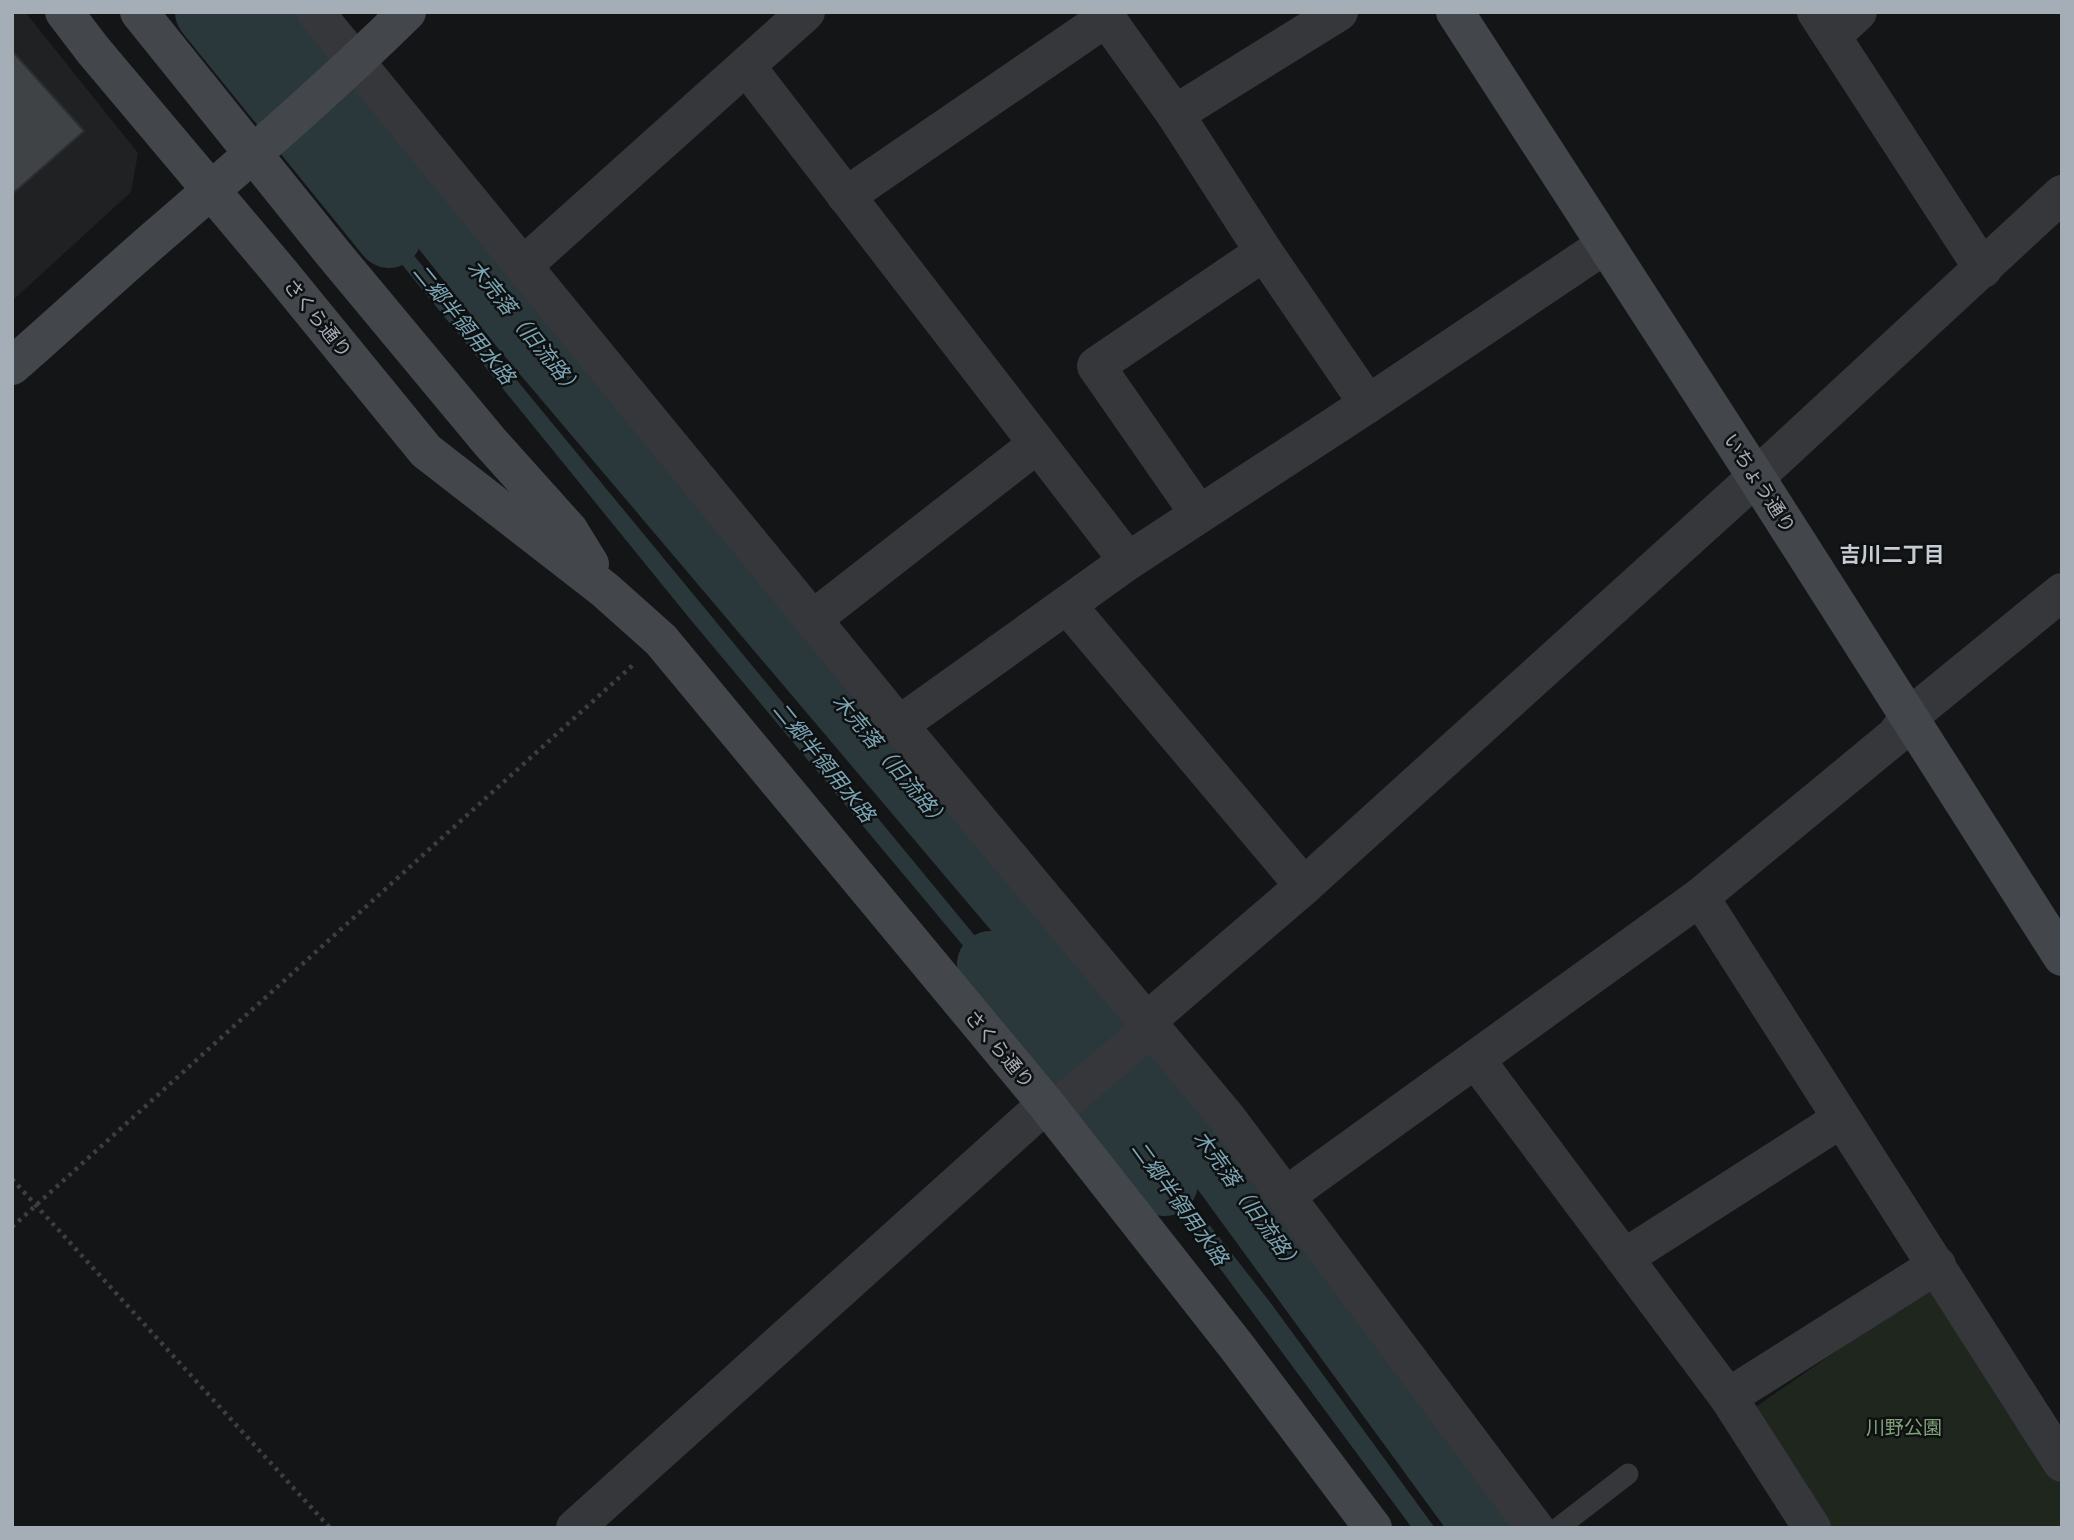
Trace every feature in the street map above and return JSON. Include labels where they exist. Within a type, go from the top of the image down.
[{"type":"street","name":"さくら通り","points":[[64,12],[426,451],[605,590],[661,640],[1057,1104],[1373,1528]]},
{"type":"street","name":"さくら通り","points":[[139,12],[261,148],[481,432],[569,530],[605,590]]},
{"type":"street","points":[[315,12],[349,68],[524,265],[899,725],[1227,1118],[1535,1528]]},
{"type":"street","points":[[12,366],[261,148],[407,12]]},
{"type":"street","points":[[524,265],[806,12]]},
{"type":"street","points":[[1175,114],[1339,12]]},
{"type":"street","name":"いちょう通り","points":[[1455,12],[2062,957]]},
{"type":"street","points":[[846,196],[1104,15],[1175,114],[1264,252],[1368,404]]},
{"type":"street","points":[[1836,20],[1983,269]]},
{"type":"street","points":[[747,67],[1128,561]]},
{"type":"street","points":[[575,1528],[1304,886],[1756,477],[2062,194]]},
{"type":"street","points":[[899,725],[1128,561],[1605,245]]},
{"type":"street","points":[[1199,514],[1096,366],[1264,252]]},
{"type":"street","points":[[813,619],[1036,445]]},
{"type":"street","points":[[1287,1195],[1700,897],[1895,736],[1909,717],[2062,592]]},
{"type":"street","points":[[1067,605],[1304,886]]},
{"type":"street","points":[[1700,897],[2062,1462]]},
{"type":"street","points":[[1476,1060],[1728,1397],[1812,1528]]},
{"type":"street","points":[[1624,1258],[1841,1119]]},
{"type":"street","points":[[1728,1397],[1937,1265]]},
{"type":"lane","points":[[1558,1528],[1628,1474]]},
{"type":"path","points":[[12,1227],[661,640]]},
{"type":"path","points":[[12,1179],[330,1528]]},
{"type":"shaded area","points":[[12,12],[25,12],[138,153],[131,192],[12,301]]},
{"type":"green space","points":[[178,12],[296,12],[315,36],[245,94]]},
{"type":"green space","name":"川野公園","points":[[1932,1285],[2062,1485],[2062,1528],[1832,1528],[1754,1408]]},
{"type":"water","points":[[198,12],[217,12],[269,77],[259,85]]},
{"type":"water","points":[[336,161],[1051,1028],[1041,1039],[690,619],[326,171]]},
{"type":"water","points":[[1115,1105],[1270,1302],[1435,1528],[1412,1528],[1105,1113]]},
{"type":"building","points":[[12,51],[84,131],[12,194]]},
{"type":"waterway","name":"二郷半領用水路","points":[[208,12],[389,235]]},
{"type":"waterway","name":"木売落（旧流路）","points":[[272,12],[524,328],[1144,1060],[1486,1528]]},
{"type":"waterway","name":"二郷半領用水路","points":[[990,964],[1111,1111],[1165,1183]]},
{"type":"district","name":"吉川二丁目","points":[[1892,554]]}]
